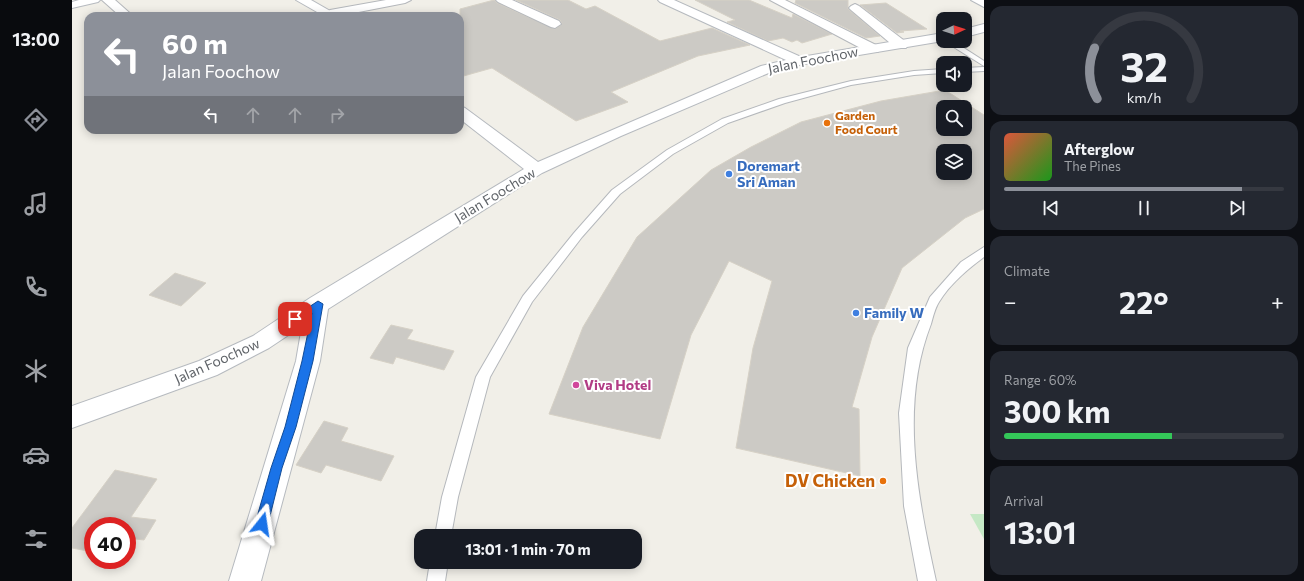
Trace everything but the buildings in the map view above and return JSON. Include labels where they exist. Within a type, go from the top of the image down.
[{"type":"street","points":[[72,5],[94,0]]},
{"type":"street","points":[[108,0],[122,12]]},
{"type":"street","points":[[302,0],[326,12]]},
{"type":"street","points":[[347,12],[405,0]]},
{"type":"street","points":[[502,0],[555,24]]},
{"type":"street","points":[[664,0],[799,61]]},
{"type":"street","points":[[776,0],[873,49]]},
{"type":"street","points":[[977,0],[984,4]]},
{"type":"street","points":[[855,8],[901,44]]},
{"type":"street","points":[[972,31],[984,28]]},
{"type":"street","name":"Jalan Foochow","points":[[72,417],[208,368],[261,342],[318,304],[536,169],[615,133],[766,69],[799,61],[936,38]]},
{"type":"street","points":[[464,114],[536,169]]},
{"type":"street","points":[[245,581],[308,361],[318,304]]},
{"type":"lane","points":[[959,48],[984,64]]},
{"type":"lane","points":[[972,70],[984,69]]},
{"type":"lane","points":[[444,529],[450,497],[483,377],[527,299],[578,235],[616,192],[670,152],[725,121],[782,101],[851,83],[914,73],[936,71]]},
{"type":"lane","points":[[927,581],[912,506],[906,413],[915,348],[934,300],[965,265],[984,251]]},
{"type":"lane","points":[[436,581],[438,569]]},
{"type":"green space","points":[[970,514],[984,514],[984,539]]},
{"type":"place","name":"Garden Food Court","points":[[827,123]]},
{"type":"place","name":"Doremart Sri Aman","points":[[729,174]]},
{"type":"place","name":"Family W","points":[[856,313]]},
{"type":"place","name":"Viva Hotel","points":[[576,385]]},
{"type":"place","name":"DV Chicken","points":[[883,481]]},
{"type":"route","points":[[262,524],[308,361],[318,304],[295,319]]}]
